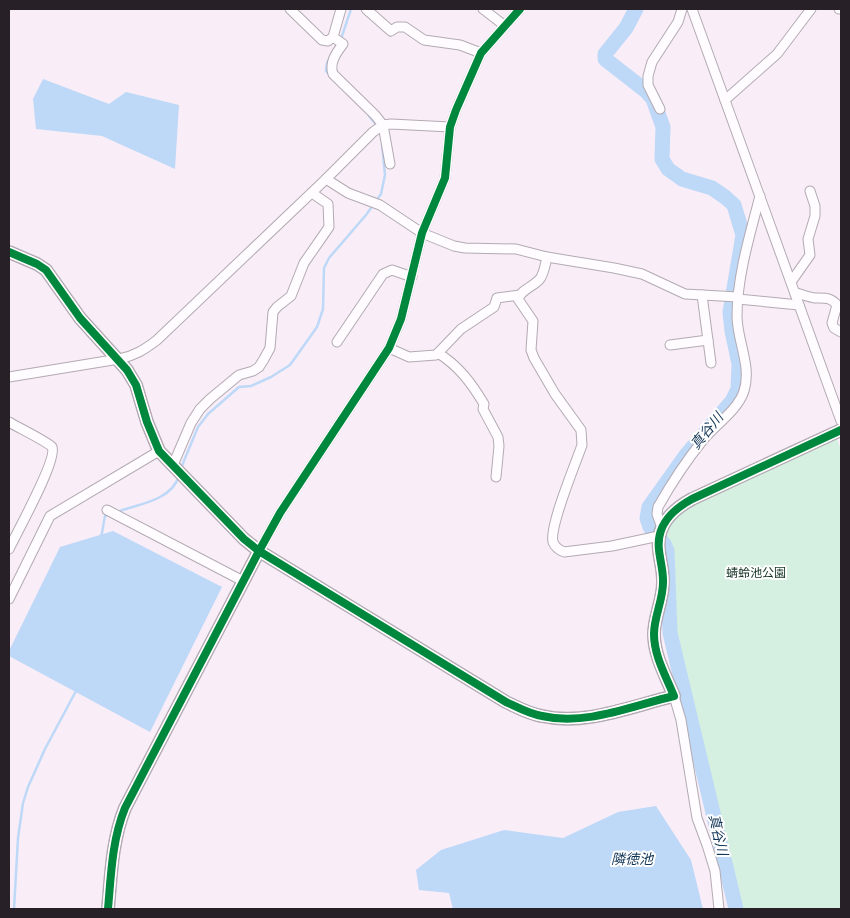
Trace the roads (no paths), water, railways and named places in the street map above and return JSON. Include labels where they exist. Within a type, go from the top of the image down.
[{"type":"street","points":[[290,9],[322,40],[328,41],[333,37],[341,9]]},
{"type":"street","points":[[366,9],[390,31],[397,27],[405,27],[424,40],[460,45],[481,53]]},
{"type":"street","points":[[483,9],[504,26]]},
{"type":"street","points":[[108,909],[115,839],[125,808],[280,513],[389,348],[401,319],[422,233],[445,178],[450,126],[456,110],[481,53],[520,9]]},
{"type":"street","points":[[660,109],[648,85],[648,76],[652,62],[678,22],[682,9]]},
{"type":"street","points":[[692,9],[841,421]]},
{"type":"street","points":[[725,100],[777,54],[811,9]]},
{"type":"street","points":[[333,37],[343,44],[332,62],[331,69],[333,74],[375,115],[382,125],[390,164]]},
{"type":"street","points":[[9,377],[133,356],[157,340],[382,125],[404,123],[450,126]]},
{"type":"street","points":[[326,179],[348,193],[380,204],[422,233],[454,246],[516,249],[547,258],[614,268],[642,274],[685,294],[799,305]]},
{"type":"street","points":[[791,282],[810,255],[808,239],[815,216],[815,206],[810,191]]},
{"type":"street","points":[[173,465],[191,423],[200,409],[239,375],[259,367],[270,348],[273,312],[291,296],[304,263],[329,227],[328,204],[312,193]]},
{"type":"street","points":[[719,909],[715,871],[697,818],[681,720],[674,696],[660,663],[655,641],[654,633],[664,582],[658,548],[660,532],[657,514],[658,507],[702,441],[733,408],[744,392],[746,378],[737,318],[738,298],[749,238],[760,196]]},
{"type":"street","points":[[9,252],[46,270],[80,318],[127,370],[136,385],[147,422],[159,451],[244,539],[259,551],[506,702],[541,716],[569,719],[589,718],[674,696]]},
{"type":"street","points":[[389,348],[409,357],[436,356],[461,328],[494,308],[497,298],[520,294],[538,281],[542,276],[547,258]]},
{"type":"street","points":[[337,342],[383,274],[392,270],[412,277]]},
{"type":"street","points":[[795,293],[815,298],[824,297],[834,301],[837,306],[832,323],[834,328],[841,332]]},
{"type":"street","points":[[520,294],[518,299],[533,321],[531,350],[534,358],[555,394],[581,430],[583,438],[552,536],[553,543],[559,550],[564,552],[612,546],[660,532],[669,515],[678,507],[841,430]]},
{"type":"street","points":[[702,295],[711,363]]},
{"type":"street","points":[[670,346],[708,340]]},
{"type":"street","points":[[438,353],[450,360],[460,370],[484,404],[483,409],[498,437],[496,477]]},
{"type":"street","points":[[9,422],[50,445],[53,453],[49,469],[9,549]]},
{"type":"street","points":[[9,599],[50,516],[159,451]]},
{"type":"street","points":[[106,510],[243,581]]},
{"type":"water","points":[[43,79],[109,104],[126,92],[179,105],[175,169],[102,136],[36,129],[33,99]]},
{"type":"water","points":[[113,531],[222,587],[150,732],[9,656],[9,651],[60,547]]},
{"type":"water","name":"隣徳池","points":[[656,806],[691,860],[703,909],[453,909],[449,893],[419,890],[416,870],[441,850],[504,830],[563,838],[618,812]]},
{"type":"waterway","points":[[341,39],[351,9]]},
{"type":"waterway","name":"真谷川","points":[[636,9],[626,28],[605,54],[605,59],[646,91],[653,99],[663,127],[662,159],[668,169],[682,179],[712,188],[725,197],[734,205],[743,235],[730,312],[739,364],[738,389],[732,401],[686,455],[649,507],[647,518],[650,527],[664,544],[667,551],[670,633],[736,909]]},
{"type":"waterway","points":[[330,57],[326,71],[331,76]]},
{"type":"waterway","points":[[369,116],[378,127]]},
{"type":"waterway","points":[[181,468],[198,427],[208,414],[239,387],[251,386],[271,377],[290,365],[317,327],[323,309],[324,268],[329,258],[366,215],[381,194],[385,175],[382,144]]},
{"type":"waterway","points":[[117,512],[144,504],[161,496],[169,491],[179,476]]},
{"type":"waterway","points":[[101,538],[105,516],[110,514]]},
{"type":"waterway","points":[[14,909],[18,838],[23,803],[45,749],[76,691]]},
{"type":"park label","name":"蜻蛉池公園","points":[[756,573]]}]
